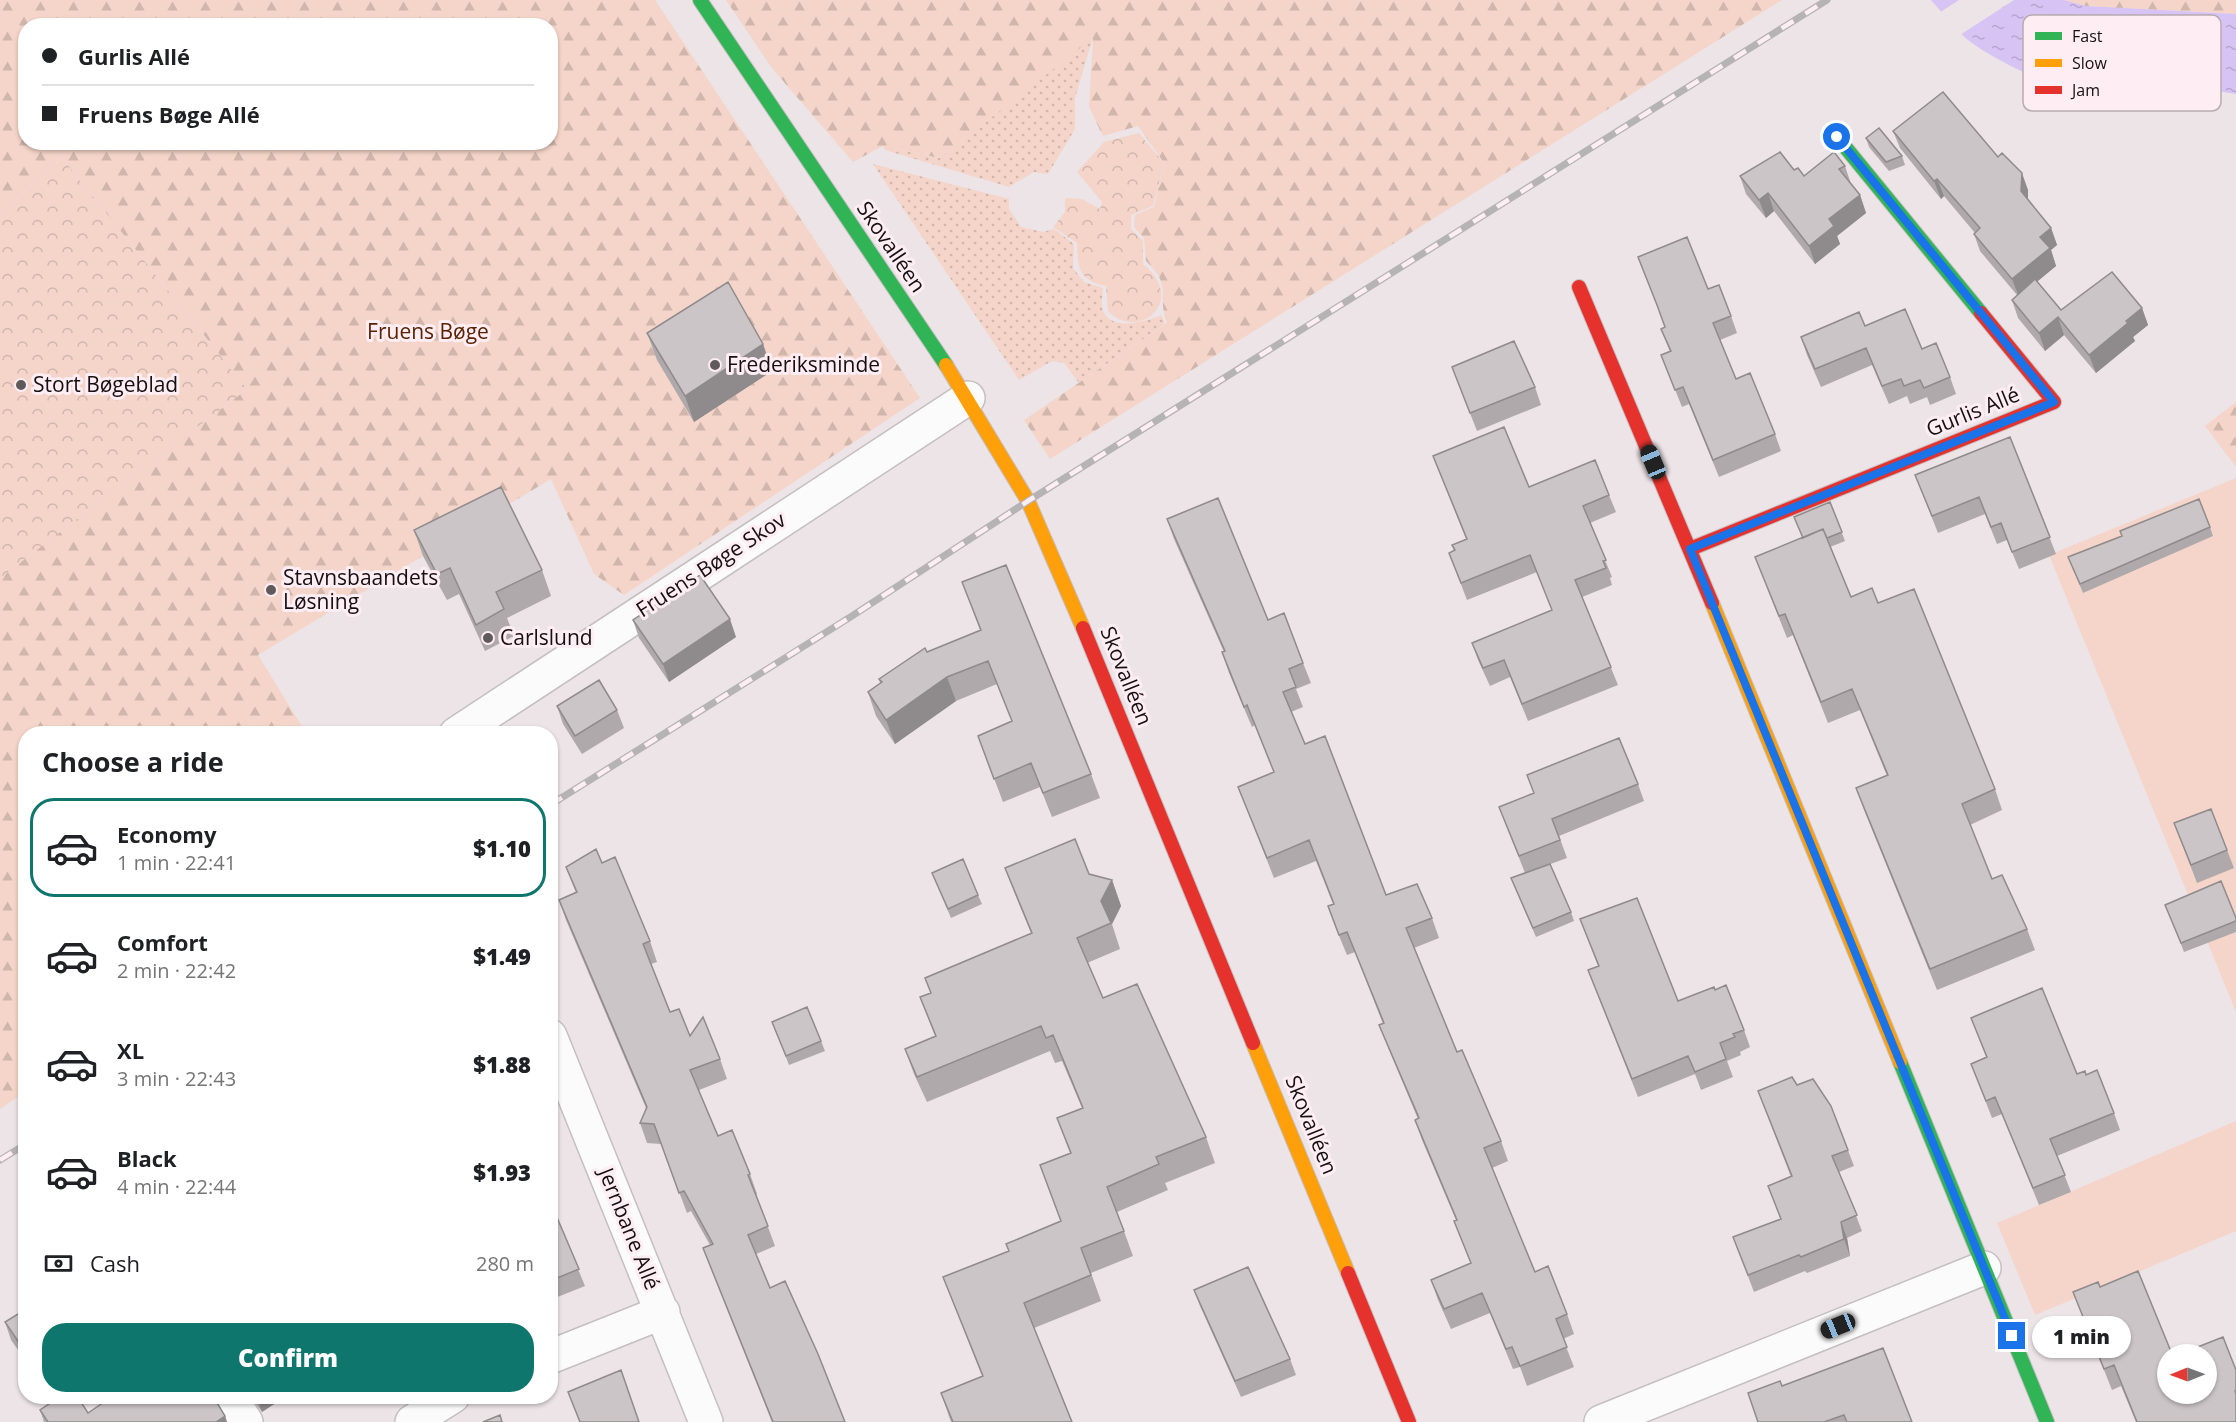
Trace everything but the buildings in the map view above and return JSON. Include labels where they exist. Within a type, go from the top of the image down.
[{"type":"street","name":"Skovalléen","points":[[700,0],[968,398],[1028,501],[1051,549],[1409,1422]]},
{"type":"street","name":"Gurlis Allé","points":[[1690,549],[2054,402],[1837,137]]},
{"type":"street","points":[[1579,287],[1690,549],[2047,1422]]},
{"type":"street","name":"Fruens Bøge Skov","points":[[468,726],[968,398]]},
{"type":"street","name":"Jernbane Allé","points":[[558,1056],[706,1422]]},
{"type":"street","points":[[1601,1422],[1984,1268]]},
{"type":"street","points":[[558,1354],[663,1312]]},
{"type":"street","points":[[234,1404],[246,1422]]},
{"type":"street","points":[[412,1422],[440,1404]]},
{"type":"green space","name":"Fruens Bøge","points":[[0,0],[655,0],[920,398],[624,595],[594,574],[551,479],[258,655],[302,726],[18,726],[18,1097],[0,1109],[0,578],[247,389],[62,158],[0,214]]},
{"type":"green space","points":[[726,0],[1782,0],[1050,459],[1024,420],[1167,323],[1160,278],[1146,261],[1144,238],[1134,227],[1135,215],[1154,207],[1164,163],[1138,126],[1103,136],[1089,107],[1093,38],[940,158],[883,146],[853,162],[771,67]]},
{"type":"green space","points":[[2064,0],[2236,0],[2236,14],[2086,6]]},
{"type":"green space","points":[[1093,37],[1075,98],[1075,129],[1048,174],[1034,172],[1009,187],[885,150],[883,146],[940,158]]},
{"type":"green space","points":[[1139,133],[1164,163],[1153,206],[1131,215],[1131,229],[1143,241],[1143,264],[1156,278],[1161,292],[1160,304],[1154,313],[1144,320],[1132,322],[1120,319],[1108,311],[1106,286],[1085,277],[1079,266],[1077,243],[1053,227],[1065,212],[1065,198],[1082,199],[1100,209],[1102,202],[1077,172],[1104,142]]},
{"type":"green space","points":[[62,158],[247,389],[0,578],[0,214]]},
{"type":"green space","points":[[873,164],[1009,199],[1009,209],[1021,227],[1043,232],[1054,229],[1074,244],[1073,268],[1084,282],[1103,288],[1102,307],[1105,315],[1111,320],[1128,323],[1161,315],[1165,324],[1079,383],[1064,363],[1052,361],[1019,380]]},
{"type":"green space","points":[[2236,402],[2236,467],[2205,426]]},
{"type":"green space","points":[[2236,478],[2236,1012],[2049,555]]},
{"type":"green space","points":[[2236,1121],[2236,1231],[2035,1315],[1997,1223]]},
{"type":"water","points":[[1931,0],[2064,0],[2086,6],[2236,14],[2236,94],[2221,92],[2221,15],[2023,15],[2023,72],[2001,61],[1961,34]]},
{"type":"pier","points":[[1959,0],[2014,0],[1960,35],[1939,13]]},
{"type":"railway","points":[[558,800],[852,616],[1028,501],[1827,0]]},
{"type":"railway","points":[[0,1160],[18,1149]]},
{"type":"traffic: fast","points":[[700,0],[946,365]]},
{"type":"traffic: fast","points":[[1837,137],[1981,313]]},
{"type":"traffic: fast","points":[[1900,1062],[2047,1422]]},
{"type":"traffic: slow","points":[[946,365],[1028,501],[1083,628]]},
{"type":"traffic: slow","points":[[1712,603],[1900,1062]]},
{"type":"traffic: slow","points":[[1253,1043],[1348,1273]]},
{"type":"traffic: jam","points":[[1579,287],[1712,603]]},
{"type":"traffic: jam","points":[[1690,549],[2054,402],[1981,313]]},
{"type":"traffic: jam","points":[[1083,628],[1253,1043]]},
{"type":"traffic: jam","points":[[1348,1273],[1409,1422]]},
{"type":"place","name":"Frederiksminde","points":[[715,365]]},
{"type":"place","name":"Stort Bøgeblad","points":[[21,385]]},
{"type":"place","name":"Stavnsbaandets Løsning","points":[[271,590]]},
{"type":"place","name":"Carlslund","points":[[488,638]]},
{"type":"route","points":[[1837,137],[2054,402],[1690,549],[2012,1336]]}]
